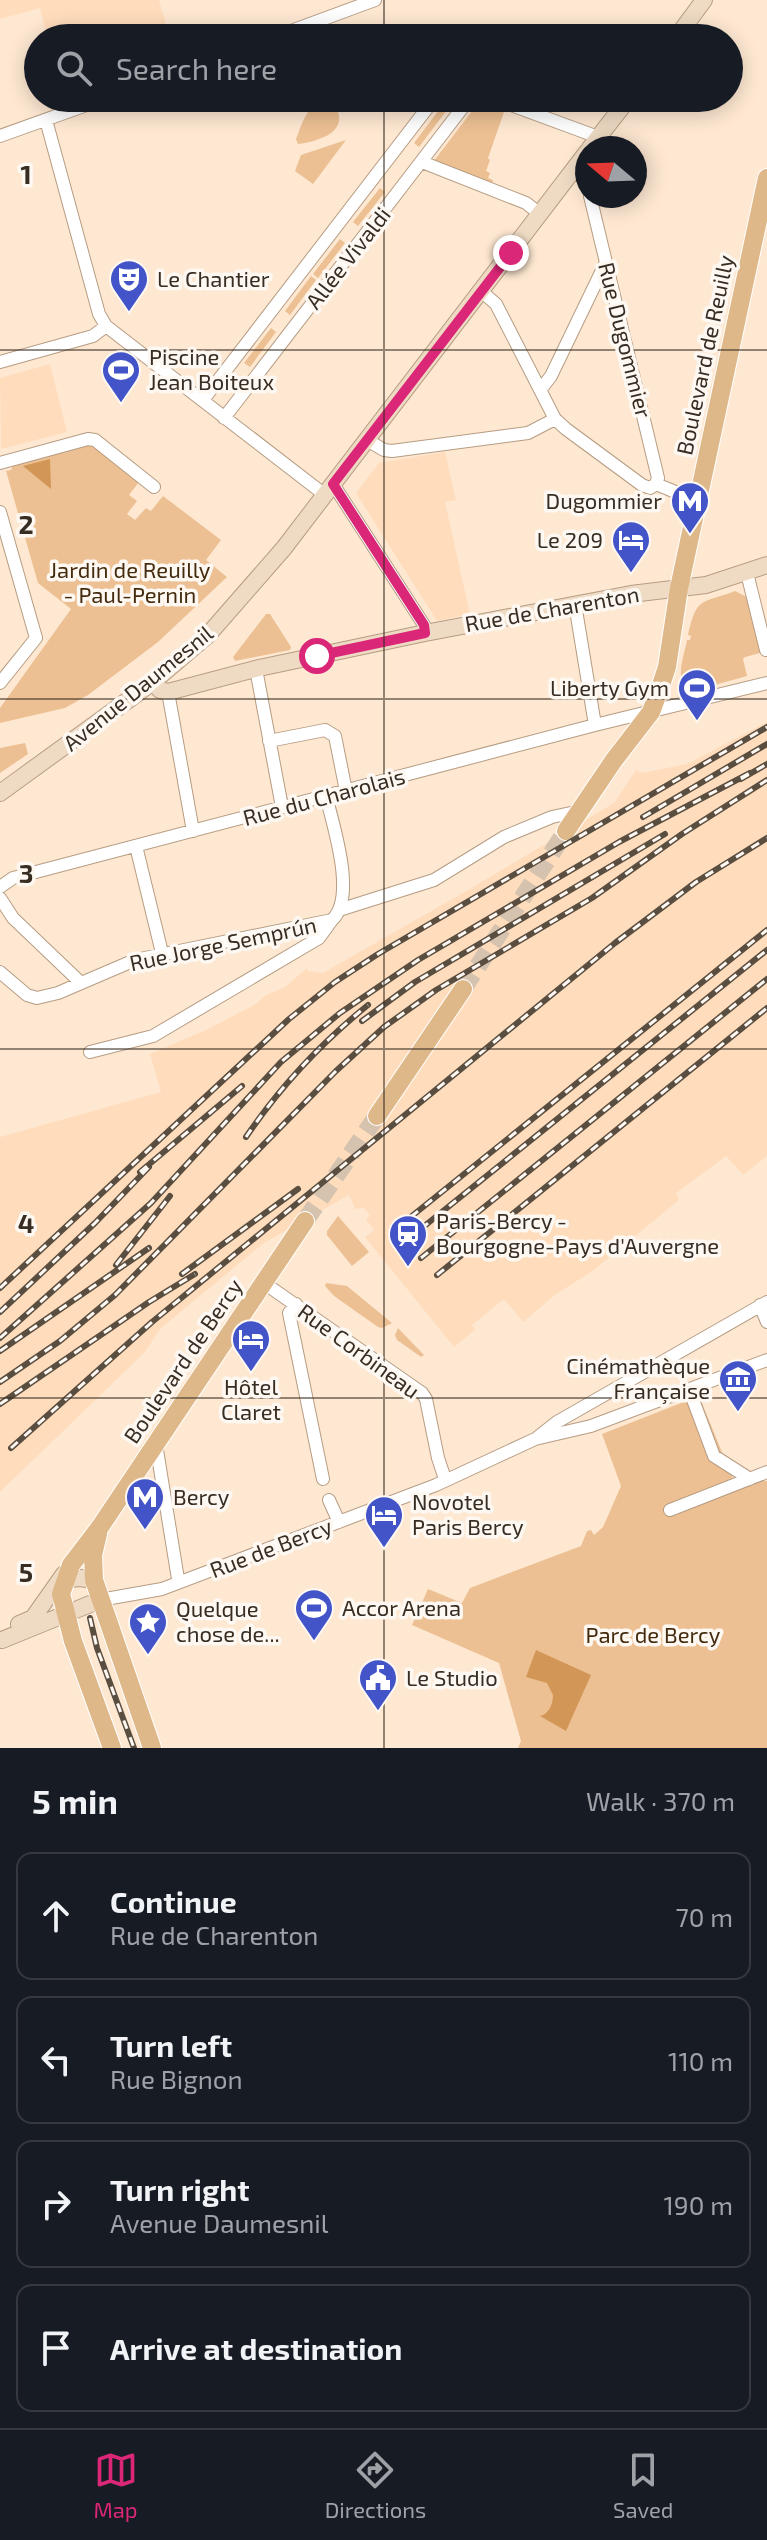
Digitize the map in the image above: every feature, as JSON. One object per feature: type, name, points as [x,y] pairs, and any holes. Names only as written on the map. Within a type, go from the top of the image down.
[{"type":"main road","points":[[686,24],[704,0]]},
{"type":"main road","name":"Avenue Daumesnil","points":[[600,136],[618,112]]},
{"type":"main road","name":"Avenue Daumesnil","points":[[0,793],[153,682],[208,635],[262,575],[574,171]]},
{"type":"main road","name":"Boulevard de Reuilly","points":[[679,588],[767,178]]},
{"type":"main road","name":"Rue de Charenton","points":[[168,692],[256,669],[425,633],[575,604],[706,585],[767,565]]},
{"type":"main road","points":[[566,831],[651,712],[667,667],[679,588]]},
{"type":"main road","points":[[153,682],[160,690],[168,692]]},
{"type":"main road","points":[[377,1116],[463,989]]},
{"type":"main road","name":"Boulevard de Bercy","points":[[66,1574],[305,1221]]},
{"type":"main road","name":"Boulevard de Bercy","points":[[100,1527],[93,1555],[94,1580],[152,1748]]},
{"type":"main road","points":[[94,1580],[66,1574],[61,1594],[73,1641],[112,1748]]},
{"type":"main road","name":"Rue de Bercy","points":[[1,1637],[33,1618],[66,1574]]},
{"type":"main road","name":"Rue de Bercy","points":[[1,1637],[39,1626],[100,1600]]},
{"type":"main road","points":[[39,1626],[58,1629],[73,1641]]},
{"type":"street","points":[[310,24],[375,0]]},
{"type":"street","points":[[0,136],[68,112]]},
{"type":"street","name":"Allée Vivaldi","points":[[203,400],[424,112]]},
{"type":"street","name":"Allée Vivaldi","points":[[224,418],[460,112]]},
{"type":"street","points":[[521,112],[575,138]]},
{"type":"street","points":[[46,120],[99,314],[106,326],[224,418],[329,489],[424,625],[425,633]]},
{"type":"street","points":[[422,162],[526,203],[540,214]]},
{"type":"street","name":"Rue Dugommier","points":[[593,208],[658,478],[654,485]]},
{"type":"street","points":[[541,389],[551,376],[606,262]]},
{"type":"street","points":[[481,291],[496,304],[555,419],[642,485],[650,488],[654,485],[690,498]]},
{"type":"street","points":[[0,362],[93,336],[106,326]]},
{"type":"street","points":[[367,440],[392,451],[528,433],[555,419]]},
{"type":"street","points":[[0,463],[88,439],[95,440],[154,487]]},
{"type":"street","points":[[0,512],[36,638],[0,683]]},
{"type":"street","points":[[747,573],[766,650]]},
{"type":"street","points":[[575,604],[595,725]]},
{"type":"street","points":[[256,669],[282,807]]},
{"type":"street","points":[[651,712],[767,683]]},
{"type":"street","points":[[168,692],[193,831]]},
{"type":"street","name":"Rue du Charolais","points":[[0,887],[13,878],[651,712]]},
{"type":"street","points":[[269,741],[325,730],[332,732],[346,791]]},
{"type":"street","name":"Rue Jorge Semprún","points":[[0,972],[27,995],[37,998],[135,960],[336,915],[343,863],[326,796]]},
{"type":"street","points":[[90,1052],[153,1036],[319,938],[336,915],[434,880],[504,837],[552,817],[580,811]]},
{"type":"street","points":[[136,846],[162,953]]},
{"type":"street","points":[[0,898],[13,918],[81,983]]},
{"type":"street","name":"Rue Corbineau","points":[[264,1283],[422,1393],[445,1479]]},
{"type":"street","points":[[296,1304],[289,1313],[323,1479]]},
{"type":"street","name":"Rue de Bercy","points":[[535,1439],[557,1422],[764,1304],[767,1322]]},
{"type":"street","name":"Rue de Bercy","points":[[100,1600],[162,1589],[339,1522],[535,1439],[591,1426],[767,1360]]},
{"type":"street","points":[[689,1389],[714,1456],[750,1479]]},
{"type":"street","points":[[156,1444],[178,1579]]},
{"type":"street","points":[[670,1510],[767,1472]]},
{"type":"street","points":[[329,1500],[339,1522]]},
{"type":"shaded area","points":[[0,0],[159,0],[166,24],[44,24],[40,8],[0,19]]},
{"type":"shaded area","points":[[50,364],[67,432],[1,449],[0,378]]},
{"type":"shaded area","points":[[445,452],[456,500],[445,502],[470,614],[437,621],[356,493],[379,463]]},
{"type":"shaded area","points":[[50,459],[51,489],[23,466]]},
{"type":"shaded area","points":[[767,722],[767,1156],[743,1175],[726,1156],[676,1193],[679,1200],[594,1270],[555,1295],[523,1322],[504,1299],[472,1325],[475,1330],[454,1347],[365,1237],[374,1230],[366,1219],[370,1215],[364,1208],[355,1209],[349,1195],[264,1243],[161,1328],[144,1353],[0,1492],[0,1137],[161,1092],[150,1054],[256,1004],[266,995],[285,987],[307,968],[308,971],[323,973],[468,890],[614,803],[636,770],[642,773],[687,764]]},
{"type":"shaded area","points":[[536,1650],[591,1675],[566,1731],[540,1716],[550,1708],[553,1695],[547,1683],[526,1677]]},
{"type":"green space","points":[[309,112],[338,112],[339,119],[328,135],[298,144],[296,139]]},
{"type":"green space","points":[[437,112],[445,112],[419,147],[414,143]]},
{"type":"green space","points":[[471,112],[504,112],[488,158],[486,171],[490,173],[488,178],[493,180],[492,184],[433,162]]},
{"type":"green space","points":[[346,140],[313,184],[295,171],[301,155]]},
{"type":"green space","points":[[380,188],[385,192],[358,226],[353,222]]},
{"type":"green space","points":[[340,239],[345,243],[318,278],[313,274]]},
{"type":"green space","points":[[311,276],[316,280],[290,315],[285,311]]},
{"type":"green space","points":[[271,328],[276,332],[250,367],[244,363]]},
{"type":"green space","name":"Jardin de Reuilly - Paul-Pernin","points":[[90,442],[139,482],[129,495],[137,501],[127,514],[135,520],[146,508],[151,511],[163,496],[221,540],[206,560],[227,577],[158,642],[88,695],[65,708],[0,723],[0,708],[71,609],[38,583],[6,471],[11,470],[13,465]]},
{"type":"green space","points":[[735,591],[747,597],[760,653],[743,659],[747,676],[693,691],[683,682],[681,669],[694,614],[702,603]]},
{"type":"green space","points":[[266,614],[270,614],[290,650],[235,661],[233,657]]},
{"type":"green space","points":[[25,743],[28,754],[0,773],[0,748]]},
{"type":"green space","points":[[338,1216],[369,1252],[352,1266],[327,1235]]},
{"type":"green space","points":[[326,1283],[347,1286],[392,1323],[378,1327],[334,1296],[325,1286]]},
{"type":"green space","points":[[398,1328],[424,1355],[421,1357],[397,1340],[395,1335]]},
{"type":"green space","name":"Parc de Bercy","points":[[699,1396],[733,1479],[767,1481],[767,1748],[518,1748],[521,1741],[499,1663],[412,1625],[428,1589],[462,1603],[470,1588],[581,1546],[587,1531],[591,1530],[594,1535],[603,1527],[621,1486],[602,1434]]},
{"type":"tunnel","points":[[463,989],[566,831]]},
{"type":"tunnel","points":[[305,1221],[377,1116]]},
{"type":"railway","points":[[0,1288],[289,1019],[335,982],[767,727]]},
{"type":"railway","points":[[643,817],[767,744]]},
{"type":"railway","points":[[741,779],[767,764]]},
{"type":"railway","points":[[0,1338],[151,1203],[281,1062],[340,1013],[418,960],[619,842],[750,773]]},
{"type":"railway","points":[[0,1382],[60,1341],[115,1295],[336,1071],[384,1027],[436,990],[592,898],[682,834],[767,780]]},
{"type":"railway","points":[[362,1021],[415,982],[665,834]]},
{"type":"railway","points":[[11,1448],[152,1322],[615,943],[696,882],[767,838]]},
{"type":"railway","points":[[397,1228],[767,930]]},
{"type":"railway","points":[[407,1240],[767,950]]},
{"type":"railway","points":[[421,1258],[767,979]]},
{"type":"railway","points":[[246,1137],[302,1066],[368,1005]]},
{"type":"railway","points":[[437,1275],[767,1008]]},
{"type":"railway","points":[[140,1172],[242,1086]]},
{"type":"railway","points":[[0,1312],[95,1223],[149,1167]]},
{"type":"railway","points":[[182,1274],[298,1189]]},
{"type":"railway","points":[[116,1265],[170,1196]]},
{"type":"railway","points":[[0,1351],[149,1248]]},
{"type":"railway","points":[[0,1404],[195,1274]]},
{"type":"railway","points":[[90,1618],[97,1648],[134,1748]]},
{"type":"place","name":"Le Chantier","points":[[129,313]]},
{"type":"place","name":"Piscine Jean Boiteux","points":[[121,404]]},
{"type":"place","name":"Dugommier","points":[[690,535]]},
{"type":"place","name":"Le 209","points":[[631,574]]},
{"type":"place","name":"Liberty Gym","points":[[697,722]]},
{"type":"place","name":"Paris-Bercy - Bourgogne-Pays d'Auvergne","points":[[408,1268]]},
{"type":"place","name":"Hôtel Claret","points":[[251,1373]]},
{"type":"place","name":"Cinémathèque Française","points":[[738,1413]]},
{"type":"place","name":"Bercy","points":[[145,1531]]},
{"type":"place","name":"Novotel Paris Bercy","points":[[384,1549]]},
{"type":"place","name":"Accor Arena","points":[[314,1642]]},
{"type":"place","name":"Quelque chose de...","points":[[148,1656]]},
{"type":"place","name":"Le Studio","points":[[378,1712]]},
{"type":"route","points":[[317,656],[425,633],[424,625],[333,484],[511,253]]}]
